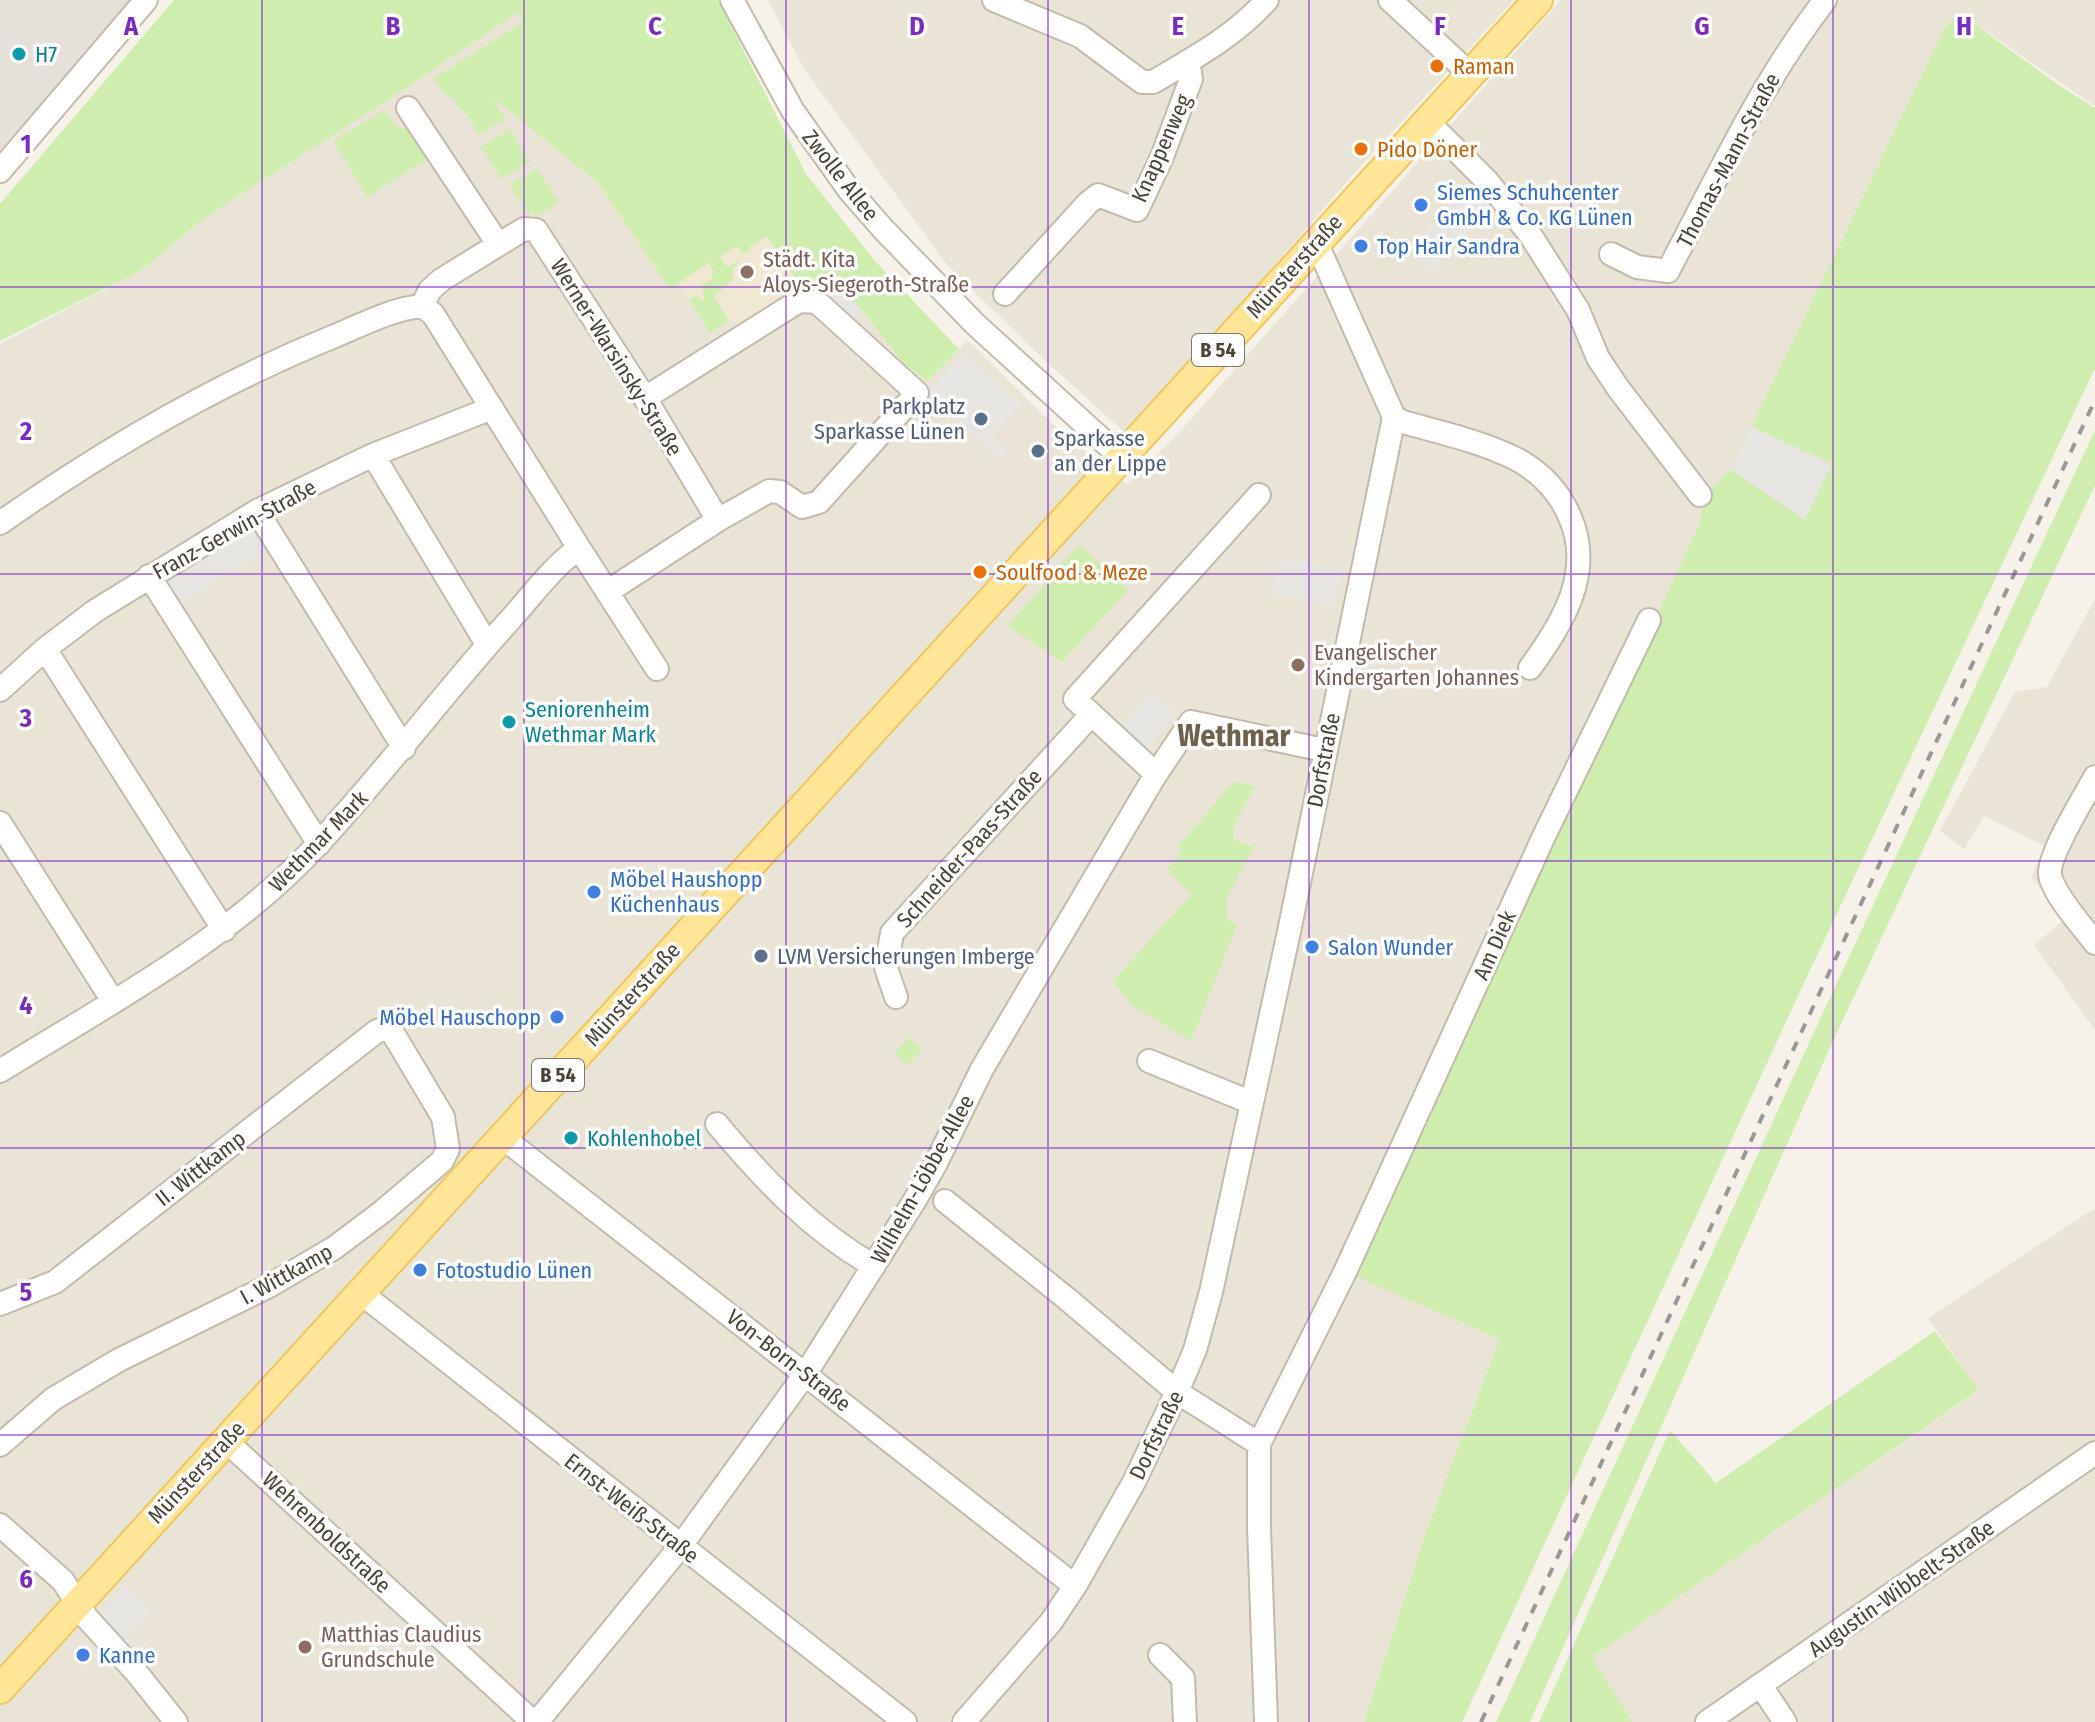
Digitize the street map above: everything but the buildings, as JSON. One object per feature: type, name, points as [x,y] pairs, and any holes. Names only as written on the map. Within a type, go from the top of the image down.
[{"type":"main road","name":"Münsterstraße","points":[[0,1689],[1122,458],[1534,1]]},
{"type":"street","points":[[0,171],[146,0]]},
{"type":"street","name":"Zwolle Allee","points":[[732,0],[793,111],[849,190],[975,324],[1122,458]]},
{"type":"street","points":[[994,0],[1034,8],[1080,36],[1142,82],[1153,82],[1188,61]]},
{"type":"street","name":"Knappenweg","points":[[1005,294],[1098,195],[1137,210],[1162,157],[1191,79],[1188,61],[1218,44],[1248,21],[1267,0]]},
{"type":"street","points":[[1390,0],[1469,73]]},
{"type":"street","name":"Thomas-Mann-Straße","points":[[1611,254],[1637,267],[1668,271],[1754,105],[1793,41],[1825,0]]},
{"type":"street","points":[[408,108],[498,244]]},
{"type":"street","points":[[1426,120],[1488,182],[1531,236],[1578,310],[1598,358],[1700,495]]},
{"type":"street","name":"Werner-Warsinsky-Straße","points":[[422,306],[426,295],[441,280],[524,229],[536,230],[645,398],[718,520]]},
{"type":"street","points":[[1316,242],[1394,417],[1521,462],[1544,479],[1565,506],[1578,541],[1578,579],[1554,635],[1530,668]]},
{"type":"street","points":[[607,592],[769,491],[780,492],[802,507],[819,502],[917,393],[817,302],[799,301],[645,398]]},
{"type":"street","points":[[0,523],[72,472],[222,386],[278,359],[389,314],[422,306],[433,314],[657,669]]},
{"type":"street","name":"Franz-Gerwin-Straße","points":[[0,690],[45,649],[149,576],[257,511],[373,455],[492,408]]},
{"type":"street","name":"Dorfstraße","points":[[964,1722],[1051,1622],[1075,1586],[1134,1482],[1195,1350],[1211,1292],[1290,927],[1394,417]]},
{"type":"street","points":[[373,455],[487,644]]},
{"type":"street","points":[[1156,774],[1075,699],[1259,495]]},
{"type":"street","points":[[257,511],[404,748]]},
{"type":"street","name":"Wethmar Mark","points":[[0,1070],[224,930],[275,888],[319,844],[404,748],[487,644],[558,563],[579,548]]},
{"type":"street","points":[[149,576],[319,844]]},
{"type":"street","name":"Am Diek","points":[[1259,1444],[1345,1272],[1544,836],[1649,620]]},
{"type":"street","points":[[45,649],[224,930]]},
{"type":"street","name":"Schneider-Paas-Straße","points":[[896,997],[886,968],[892,933],[1091,715]]},
{"type":"street","name":"Wilhelm-Löbbe-Allee","points":[[535,1722],[680,1547],[806,1373],[936,1163],[982,1069],[1156,774],[1191,722],[1324,750]]},
{"type":"street","points":[[2095,777],[2054,855],[2050,875],[2061,897],[2095,943]]},
{"type":"street","points":[[0,823],[113,1001]]},
{"type":"street","name":"II. Wittkamp","points":[[0,1304],[55,1282],[377,1031],[387,1028],[394,1034]]},
{"type":"street","name":"I. Wittkamp","points":[[0,1445],[53,1399],[119,1360],[269,1286],[334,1248],[442,1161],[448,1149],[443,1117],[394,1034]]},
{"type":"street","points":[[1149,1061],[1250,1102]]},
{"type":"street","points":[[717,1124],[806,1218],[840,1247],[874,1266]]},
{"type":"street","name":"Von-Born-Straße","points":[[502,1137],[1075,1586]]},
{"type":"street","points":[[945,1201],[1177,1392],[1259,1444],[1266,1722]]},
{"type":"street","name":"Ernst-Weiß-Straße","points":[[361,1293],[905,1722]]},
{"type":"street","name":"Wehrenboldstraße","points":[[226,1441],[535,1722]]},
{"type":"street","name":"Augustin-Wibbelt-Straße","points":[[1707,1722],[2095,1453]]},
{"type":"street","points":[[0,1525],[63,1581],[77,1603],[176,1722]]},
{"type":"street","points":[[1160,1655],[1183,1678],[1185,1722]]},
{"type":"street","points":[[1761,1686],[1785,1722]]},
{"type":"shaded area","points":[[0,0],[135,0],[0,155]]},
{"type":"shaded area","points":[[768,0],[1514,0],[1350,178],[1226,321],[1124,432],[948,266],[804,69]]},
{"type":"shaded area","points":[[1561,0],[2095,0],[2095,106],[1958,12],[1944,29],[1731,469],[1704,498],[1699,525],[1350,1273],[1500,1339],[1428,1526],[1364,1722],[0,1722],[0,344],[142,270],[204,218],[517,13],[552,56],[490,95],[598,183],[669,288],[770,224],[857,304],[904,364],[928,381],[967,340],[1055,426],[1128,485],[1184,427]]},
{"type":"shaded area","points":[[1471,182],[1494,203],[1432,271],[1410,249]]},
{"type":"shaded area","name":"Städt. Kita Aloys-Siegeroth-Straße","points":[[770,224],[808,286],[739,329],[732,319],[710,333],[678,282]]},
{"type":"shaded area","points":[[840,290],[862,311],[849,323],[820,294]]},
{"type":"shaded area","name":"Parkplatz Sparkasse Lünen","points":[[964,352],[1021,404],[992,435],[1008,450],[1000,459],[927,393]]},
{"type":"shaded area","points":[[1751,426],[1832,464],[1805,520],[1731,470]]},
{"type":"shaded area","points":[[250,526],[257,528],[269,547],[173,607],[160,577]]},
{"type":"shaded area","points":[[1279,558],[1341,569],[1335,605],[1272,594]]},
{"type":"shaded area","points":[[2095,599],[2095,1030],[2034,945],[2065,919],[2031,877],[2046,847],[1984,816],[1964,849],[1940,831],[2015,692],[2047,687]]},
{"type":"shaded area","points":[[1152,695],[1177,713],[1148,747],[1123,727]]},
{"type":"shaded area","points":[[2095,1208],[2095,1722],[1632,1722],[1591,1657],[1979,1391],[1928,1318]]},
{"type":"shaded area","points":[[127,1586],[152,1610],[127,1635],[150,1661],[144,1668],[99,1615]]},
{"type":"green space","points":[[174,0],[718,0],[806,174],[875,261],[959,349],[928,381],[904,364],[857,304],[820,294],[808,286],[785,300],[782,296],[799,285],[767,236],[743,254],[737,246],[720,256],[727,267],[741,260],[734,267],[732,276],[735,278],[714,296],[729,321],[710,333],[689,299],[697,296],[701,301],[705,299],[701,285],[712,279],[710,262],[670,289],[598,183],[492,97],[505,119],[479,135],[465,111],[462,112],[454,99],[445,95],[434,78],[523,22],[517,13],[204,218],[142,270],[0,341],[0,204]]},
{"type":"green space","points":[[1958,12],[2095,108],[2095,368],[1805,981],[1462,1722],[1364,1722],[1428,1526],[1500,1339],[1350,1274],[1699,525],[1704,498],[1731,469],[1944,29]]},
{"type":"green space","points":[[385,110],[398,128],[416,129],[433,155],[367,197],[333,141]]},
{"type":"green space","points":[[510,129],[530,162],[501,179],[481,147]]},
{"type":"green space","points":[[537,168],[559,203],[536,216],[532,211],[528,214],[510,185]]},
{"type":"green space","points":[[2095,430],[2095,485],[1832,1043],[1530,1722],[1496,1722],[1821,1017]]},
{"type":"green space","points":[[1079,545],[1128,590],[1062,662],[1008,626]]},
{"type":"green space","points":[[1234,782],[1255,786],[1233,827],[1234,840],[1254,847],[1227,897],[1227,920],[1237,925],[1191,1041],[1133,1006],[1113,981],[1192,894],[1167,870],[1183,851],[1178,846]]},
{"type":"green space","points":[[909,1037],[922,1049],[908,1065],[894,1054]]},
{"type":"green space","points":[[1935,1331],[1979,1390],[1592,1657],[1632,1722],[1539,1722],[1670,1430],[1716,1483]]},
{"type":"railway","points":[[1481,1722],[2095,400]]},
{"type":"place","name":"H7","points":[[19,54]]},
{"type":"place","name":"Raman","points":[[1437,66]]},
{"type":"place","name":"Pido Döner","points":[[1361,149]]},
{"type":"place","name":"Siemes Schuhcenter GmbH & Co. KG Lünen","points":[[1421,205]]},
{"type":"place","name":"Top Hair Sandra","points":[[1361,246]]},
{"type":"place","name":"Städt. Kita Aloys-Siegeroth-Straße","points":[[747,272]]},
{"type":"place","name":"Parkplatz Sparkasse Lünen","points":[[981,419]]},
{"type":"place","name":"Sparkasse an der Lippe","points":[[1038,451]]},
{"type":"place","name":"Soulfood & Meze","points":[[980,572]]},
{"type":"place","name":"Evangelischer Kindergarten Johannes","points":[[1298,665]]},
{"type":"place","name":"Seniorenheim Wethmar Mark","points":[[509,722]]},
{"type":"place","name":"Möbel Haushopp Küchenhaus","points":[[594,892]]},
{"type":"place","name":"Salon Wunder","points":[[1312,947]]},
{"type":"place","name":"LVM Versicherungen Imberge","points":[[761,956]]},
{"type":"place","name":"Möbel Hauschopp","points":[[557,1017]]},
{"type":"place","name":"Kohlenhobel","points":[[571,1138]]},
{"type":"place","name":"Fotostudio Lünen","points":[[420,1270]]},
{"type":"place","name":"Matthias Claudius Grundschule","points":[[305,1647]]},
{"type":"place","name":"Kanne","points":[[83,1655]]},
{"type":"district","name":"Wethmar","points":[[1234,736]]}]
